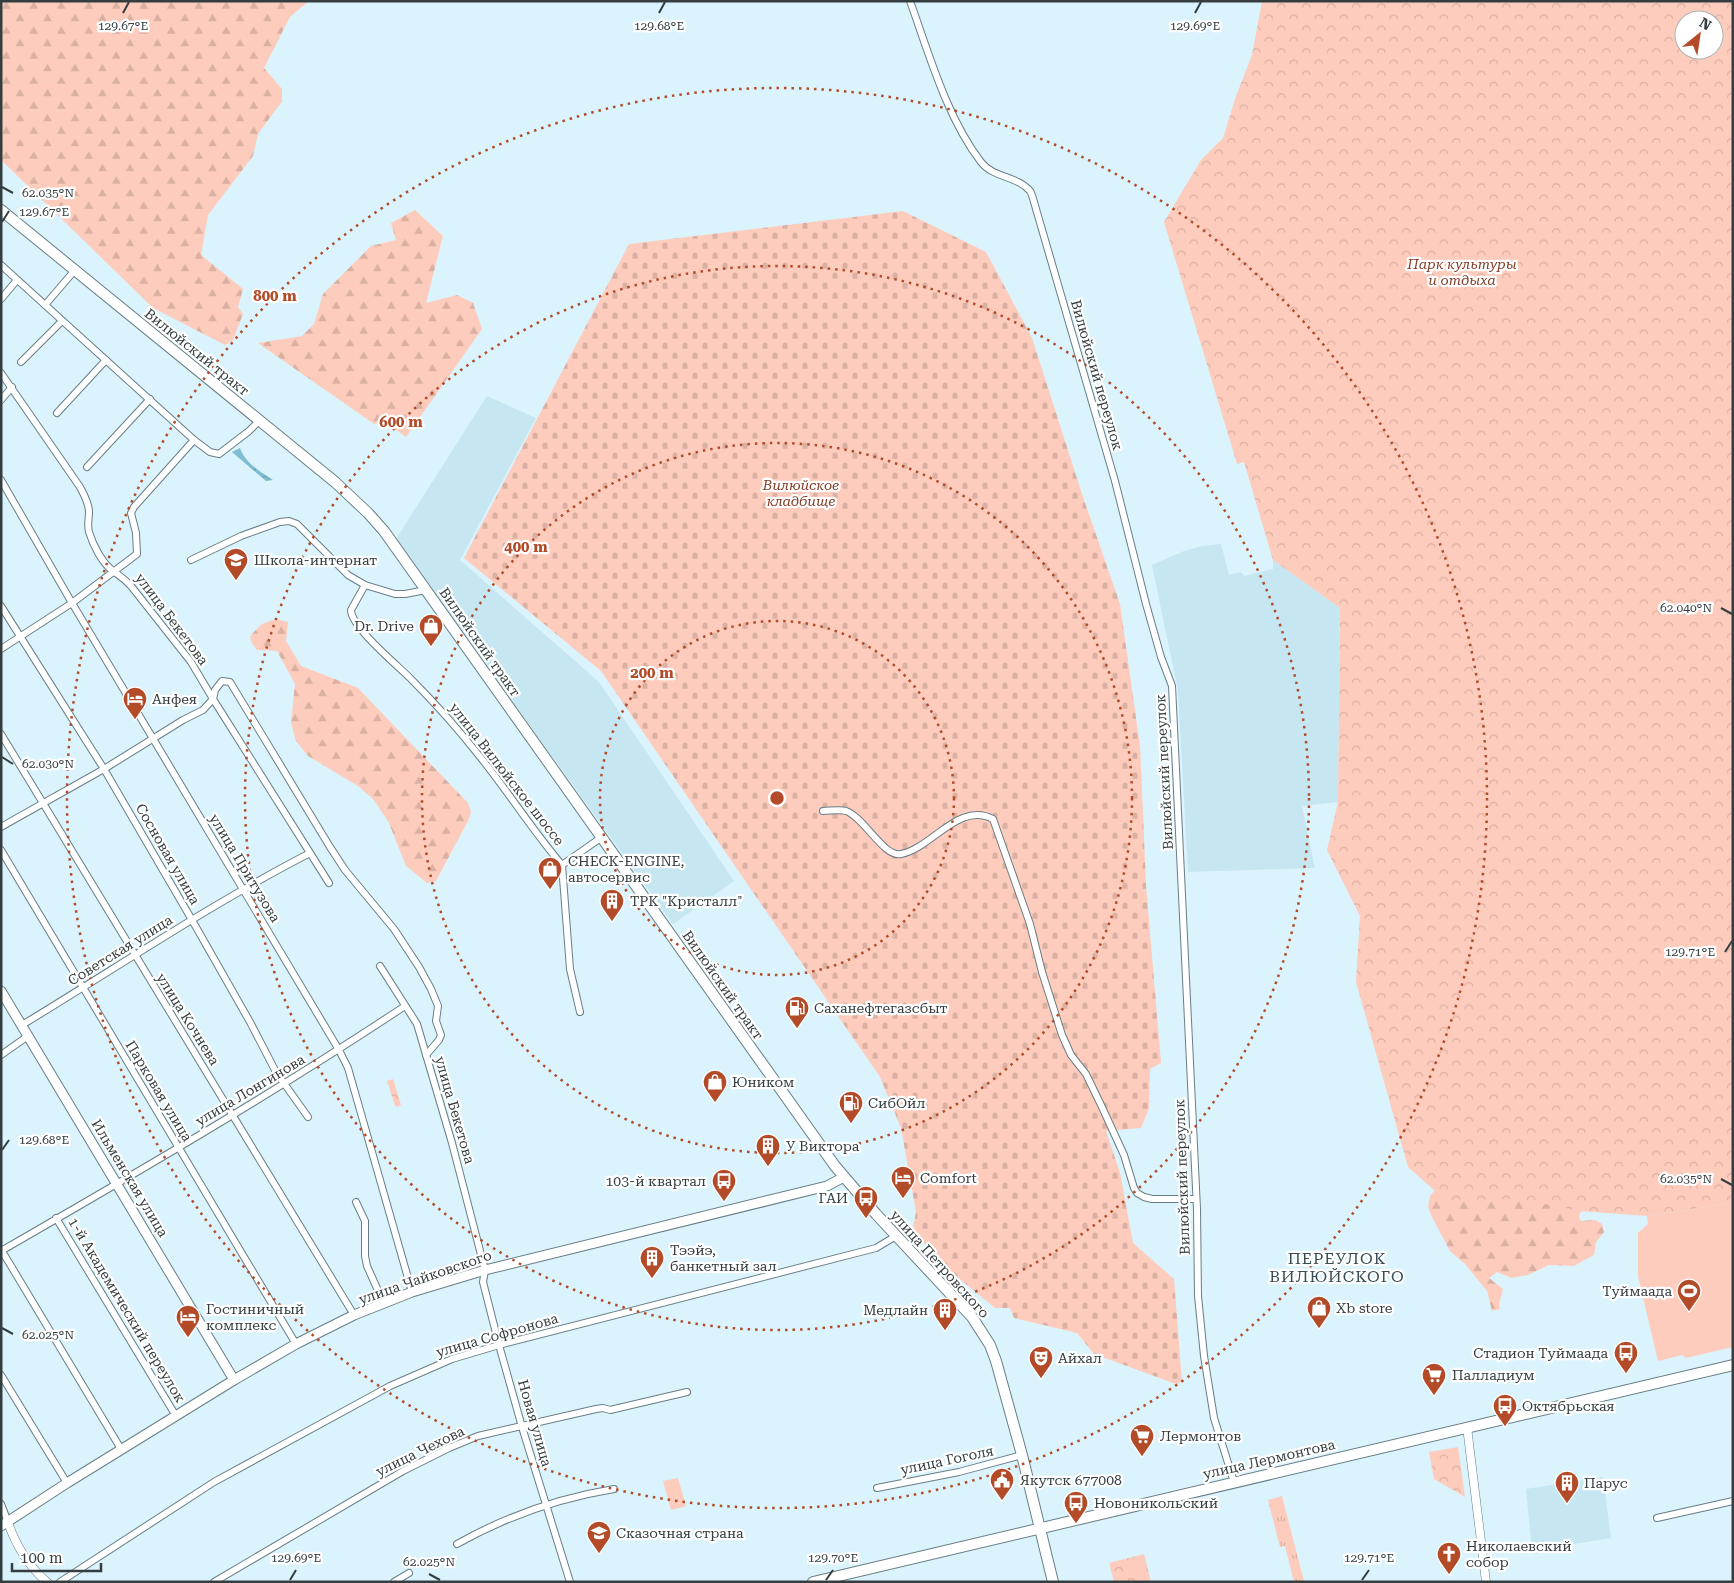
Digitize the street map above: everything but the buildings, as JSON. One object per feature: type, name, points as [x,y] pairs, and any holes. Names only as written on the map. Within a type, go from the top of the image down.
[{"type":"main road","name":"Вилюйский тракт","points":[[1,210],[335,482],[384,531],[844,1177]]},
{"type":"main road","name":"Ильменская улица","points":[[1,991],[234,1380]]},
{"type":"main road","name":"улица Петровского","points":[[844,1177],[961,1305],[981,1330],[996,1361],[1041,1528],[1053,1582]]},
{"type":"main road","name":"улица Чайковского","points":[[5,1524],[121,1449],[234,1380],[296,1344],[354,1315],[412,1292],[485,1270],[827,1186],[844,1177]]},
{"type":"main road","name":"улица Лермонтова","points":[[813,1582],[1733,1364]]},
{"type":"street","name":"Вилюйский переулок","points":[[910,1],[940,82],[965,140],[983,165],[1001,176],[1018,182],[1030,191],[1114,481],[1148,613],[1172,686],[1196,1199],[1198,1296],[1204,1356],[1214,1418],[1234,1482]]},
{"type":"street","points":[[1,265],[194,440],[210,452],[219,454],[260,420]]},
{"type":"street","points":[[45,305],[74,270]]},
{"type":"street","points":[[1,299],[17,280]]},
{"type":"street","points":[[21,362],[62,321]]},
{"type":"street","points":[[57,413],[106,360]]},
{"type":"street","name":"улица Бекетова","points":[[1,373],[80,487],[89,506],[89,533],[101,556],[114,572],[124,577],[191,662],[329,883]]},
{"type":"street","points":[[1,400],[12,387]]},
{"type":"street","points":[[86,467],[150,399]]},
{"type":"street","points":[[1,649],[72,603],[137,554],[136,533],[132,513],[134,508],[194,440]]},
{"type":"street","name":"улица Притузова","points":[[1,480],[72,603],[339,1050],[349,1070],[412,1292]]},
{"type":"street","points":[[191,560],[241,536],[280,522],[289,521],[298,524],[348,575],[365,585],[395,594],[426,590]]},
{"type":"street","name":"улица Вилюйское шоссе","points":[[365,585],[351,610],[353,620],[440,708],[482,759],[544,844],[562,865]]},
{"type":"street","name":"Сосновая улица","points":[[1,606],[22,636],[104,769],[250,1022],[276,1072],[308,1118]]},
{"type":"street","points":[[1,827],[44,804],[203,710],[213,699],[218,684],[222,681],[230,682],[335,854],[394,929],[419,967],[436,1000],[438,1006],[436,1021],[441,1031],[439,1040],[426,1055]]},
{"type":"street","name":"улица Кочнева","points":[[1,734],[354,1315]]},
{"type":"street","points":[[823,811],[845,811],[856,817],[891,852],[900,855],[965,816],[983,814],[993,819],[1030,924],[1042,972],[1062,1035],[1071,1055],[1086,1074],[1120,1147],[1134,1188],[1137,1193],[1152,1199],[1196,1199]]},
{"type":"street","points":[[580,1012],[570,970],[562,865],[602,837]]},
{"type":"street","name":"Парковая улица","points":[[1,850],[296,1344]]},
{"type":"street","name":"Советская улица","points":[[22,1025],[192,920],[310,853]]},
{"type":"street","name":"улица Бекетова","points":[[380,966],[417,1024],[452,1143],[485,1270]]},
{"type":"street","name":"улица Лонгинова","points":[[1,1251],[178,1148],[339,1050],[405,1006]]},
{"type":"street","points":[[1,1055],[28,1036]]},
{"type":"street","points":[[356,1202],[365,1221],[365,1256],[367,1266],[384,1304]]},
{"type":"street","name":"1-й Академический переулок","points":[[56,1218],[176,1416]]},
{"type":"street","name":"улица Софронова","points":[[60,1582],[214,1482],[381,1390],[452,1359],[499,1345],[876,1248],[896,1236]]},
{"type":"street","points":[[1,1251],[121,1449]]},
{"type":"street","name":"Новая улица","points":[[485,1270],[483,1282],[499,1345],[570,1582]]},
{"type":"street","points":[[1,1375],[67,1483]]},
{"type":"street","name":"улица Чехова","points":[[214,1582],[403,1471],[478,1436],[596,1409],[610,1410],[687,1392]]},
{"type":"street","points":[[1467,1427],[1486,1582]]},
{"type":"street","name":"улица Гоголя","points":[[877,1488],[960,1472],[1022,1455]]},
{"type":"street","points":[[458,1544],[525,1511],[546,1504],[614,1489]]},
{"type":"street","points":[[1657,1518],[1733,1501]]},
{"type":"street","points":[[1,1504],[5,1524],[36,1572],[47,1582]]},
{"type":"street","points":[[394,1582],[409,1573]]},
{"type":"shaded area","points":[[487,396],[536,418],[460,560],[599,682],[734,881],[673,924],[396,539]]},
{"type":"shaded area","points":[[1221,544],[1229,575],[1241,572],[1244,576],[1273,569],[1273,560],[1340,608],[1338,802],[1302,806],[1315,868],[1188,872],[1178,691],[1152,565],[1184,551],[1202,546]]},
{"type":"shaded area","points":[[1603,1477],[1611,1538],[1532,1551],[1526,1489]]},
{"type":"green space","points":[[1,1],[309,1],[290,17],[264,68],[282,89],[282,101],[258,134],[253,156],[208,215],[201,255],[243,289],[238,307],[243,314],[233,340],[225,345],[153,308],[1,160]]},
{"type":"green space","name":"Парк культуры и отдыха","points":[[1262,1],[1733,1],[1733,1203],[1647,1216],[1581,1211],[1519,1199],[1445,1200],[1408,1167],[1356,982],[1360,916],[1327,850],[1338,802],[1340,608],[1273,560],[1244,462],[1237,464],[1164,222],[1201,160],[1223,138],[1235,99],[1252,55]]},
{"type":"green space","points":[[415,210],[443,236],[426,303],[457,295],[473,303],[482,329],[406,437],[384,421],[374,424],[258,343],[302,336],[314,324],[323,294],[371,246],[396,240],[391,223]]},
{"type":"green space","name":"Вилюйское кладбище","points":[[903,211],[986,252],[1032,338],[1083,497],[1120,604],[1140,746],[1146,885],[1161,1063],[1150,1069],[1149,1108],[1141,1128],[1106,1131],[1120,1173],[1133,1243],[1174,1279],[1182,1382],[1176,1384],[1094,1354],[1077,1333],[1014,1318],[1010,1308],[995,1308],[939,1262],[913,1228],[916,1212],[901,1128],[880,1077],[601,671],[464,558],[629,244]]},
{"type":"green space","points":[[276,619],[288,622],[286,641],[301,666],[358,688],[468,803],[471,812],[468,821],[436,881],[427,883],[406,866],[389,823],[374,800],[358,786],[308,756],[296,741],[291,723],[295,684],[277,651],[257,650],[251,642],[250,636],[262,624]]},
{"type":"green space","points":[[393,1079],[401,1105],[397,1107],[395,1106],[387,1081]]},
{"type":"green space","points":[[1445,1179],[1600,1195],[1580,1213],[1579,1218],[1581,1221],[1595,1220],[1602,1224],[1604,1232],[1596,1242],[1594,1255],[1574,1266],[1549,1265],[1528,1275],[1511,1278],[1497,1272],[1489,1278],[1503,1289],[1499,1304],[1500,1309],[1492,1311],[1487,1291],[1465,1264],[1450,1251],[1431,1215],[1428,1206],[1430,1196]]},
{"type":"green space","name":"Туймаада","points":[[1733,1203],[1733,1347],[1686,1358],[1682,1355],[1658,1361],[1638,1276],[1638,1233],[1648,1224],[1647,1216]]},
{"type":"green space","points":[[1458,1447],[1465,1497],[1434,1479],[1429,1452]]},
{"type":"green space","points":[[678,1478],[686,1506],[671,1510],[663,1481]]},
{"type":"green space","points":[[1282,1496],[1304,1581],[1294,1582],[1285,1546],[1280,1547],[1268,1500]]},
{"type":"green space","points":[[1144,1554],[1151,1582],[1114,1582],[1109,1563]]},
{"type":"green space","points":[[1143,1556],[1149,1580],[1138,1582],[1132,1559]]},
{"type":"water","points":[[240,448],[249,463],[273,480],[266,481],[232,452]]},
{"type":"place","name":"Школа-интернат","points":[[236,581]]},
{"type":"place","name":"Dr. Drive","points":[[431,647]]},
{"type":"place","name":"Анфея","points":[[135,720]]},
{"type":"place","name":"CHECK-ENGINE, автосервис","points":[[550,890]]},
{"type":"place","name":"ТРК \"Кристалл\"","points":[[612,922]]},
{"type":"place","name":"Саханефтегазсбыт","points":[[797,1029]]},
{"type":"place","name":"Юником","points":[[715,1103]]},
{"type":"place","name":"СибОйл","points":[[851,1124]]},
{"type":"place","name":"У Виктора","points":[[768,1167]]},
{"type":"place","name":"Comfort","points":[[903,1199]]},
{"type":"place","name":"103-й квартал","points":[[724,1202]]},
{"type":"place","name":"ГАИ","points":[[866,1219]]},
{"type":"place","name":"Тээйэ, банкетный зал","points":[[652,1279]]},
{"type":"place","name":"Туймаада","points":[[1689,1312]]},
{"type":"place","name":"Xb store","points":[[1319,1329]]},
{"type":"place","name":"Медлайн","points":[[945,1331]]},
{"type":"place","name":"Гостиничный комплекс","points":[[188,1338]]},
{"type":"place","name":"Стадион Туймаада","points":[[1626,1374]]},
{"type":"place","name":"Айхал","points":[[1041,1379]]},
{"type":"place","name":"Палладиум","points":[[1434,1396]]},
{"type":"place","name":"Октябрьская","points":[[1505,1427]]},
{"type":"place","name":"Лермонтов","points":[[1142,1457]]},
{"type":"place","name":"Якутск 677008","points":[[1002,1501]]},
{"type":"place","name":"Парус","points":[[1567,1504]]},
{"type":"place","name":"Новоникольский","points":[[1076,1524]]},
{"type":"place","name":"Сказочная страна","points":[[599,1554]]},
{"type":"place","name":"Николаевский собор","points":[[1449,1575]]},
{"type":"district","name":"ПЕРЕУЛОК ВИЛЮЙСКОГО","points":[[1337,1267]]}]
